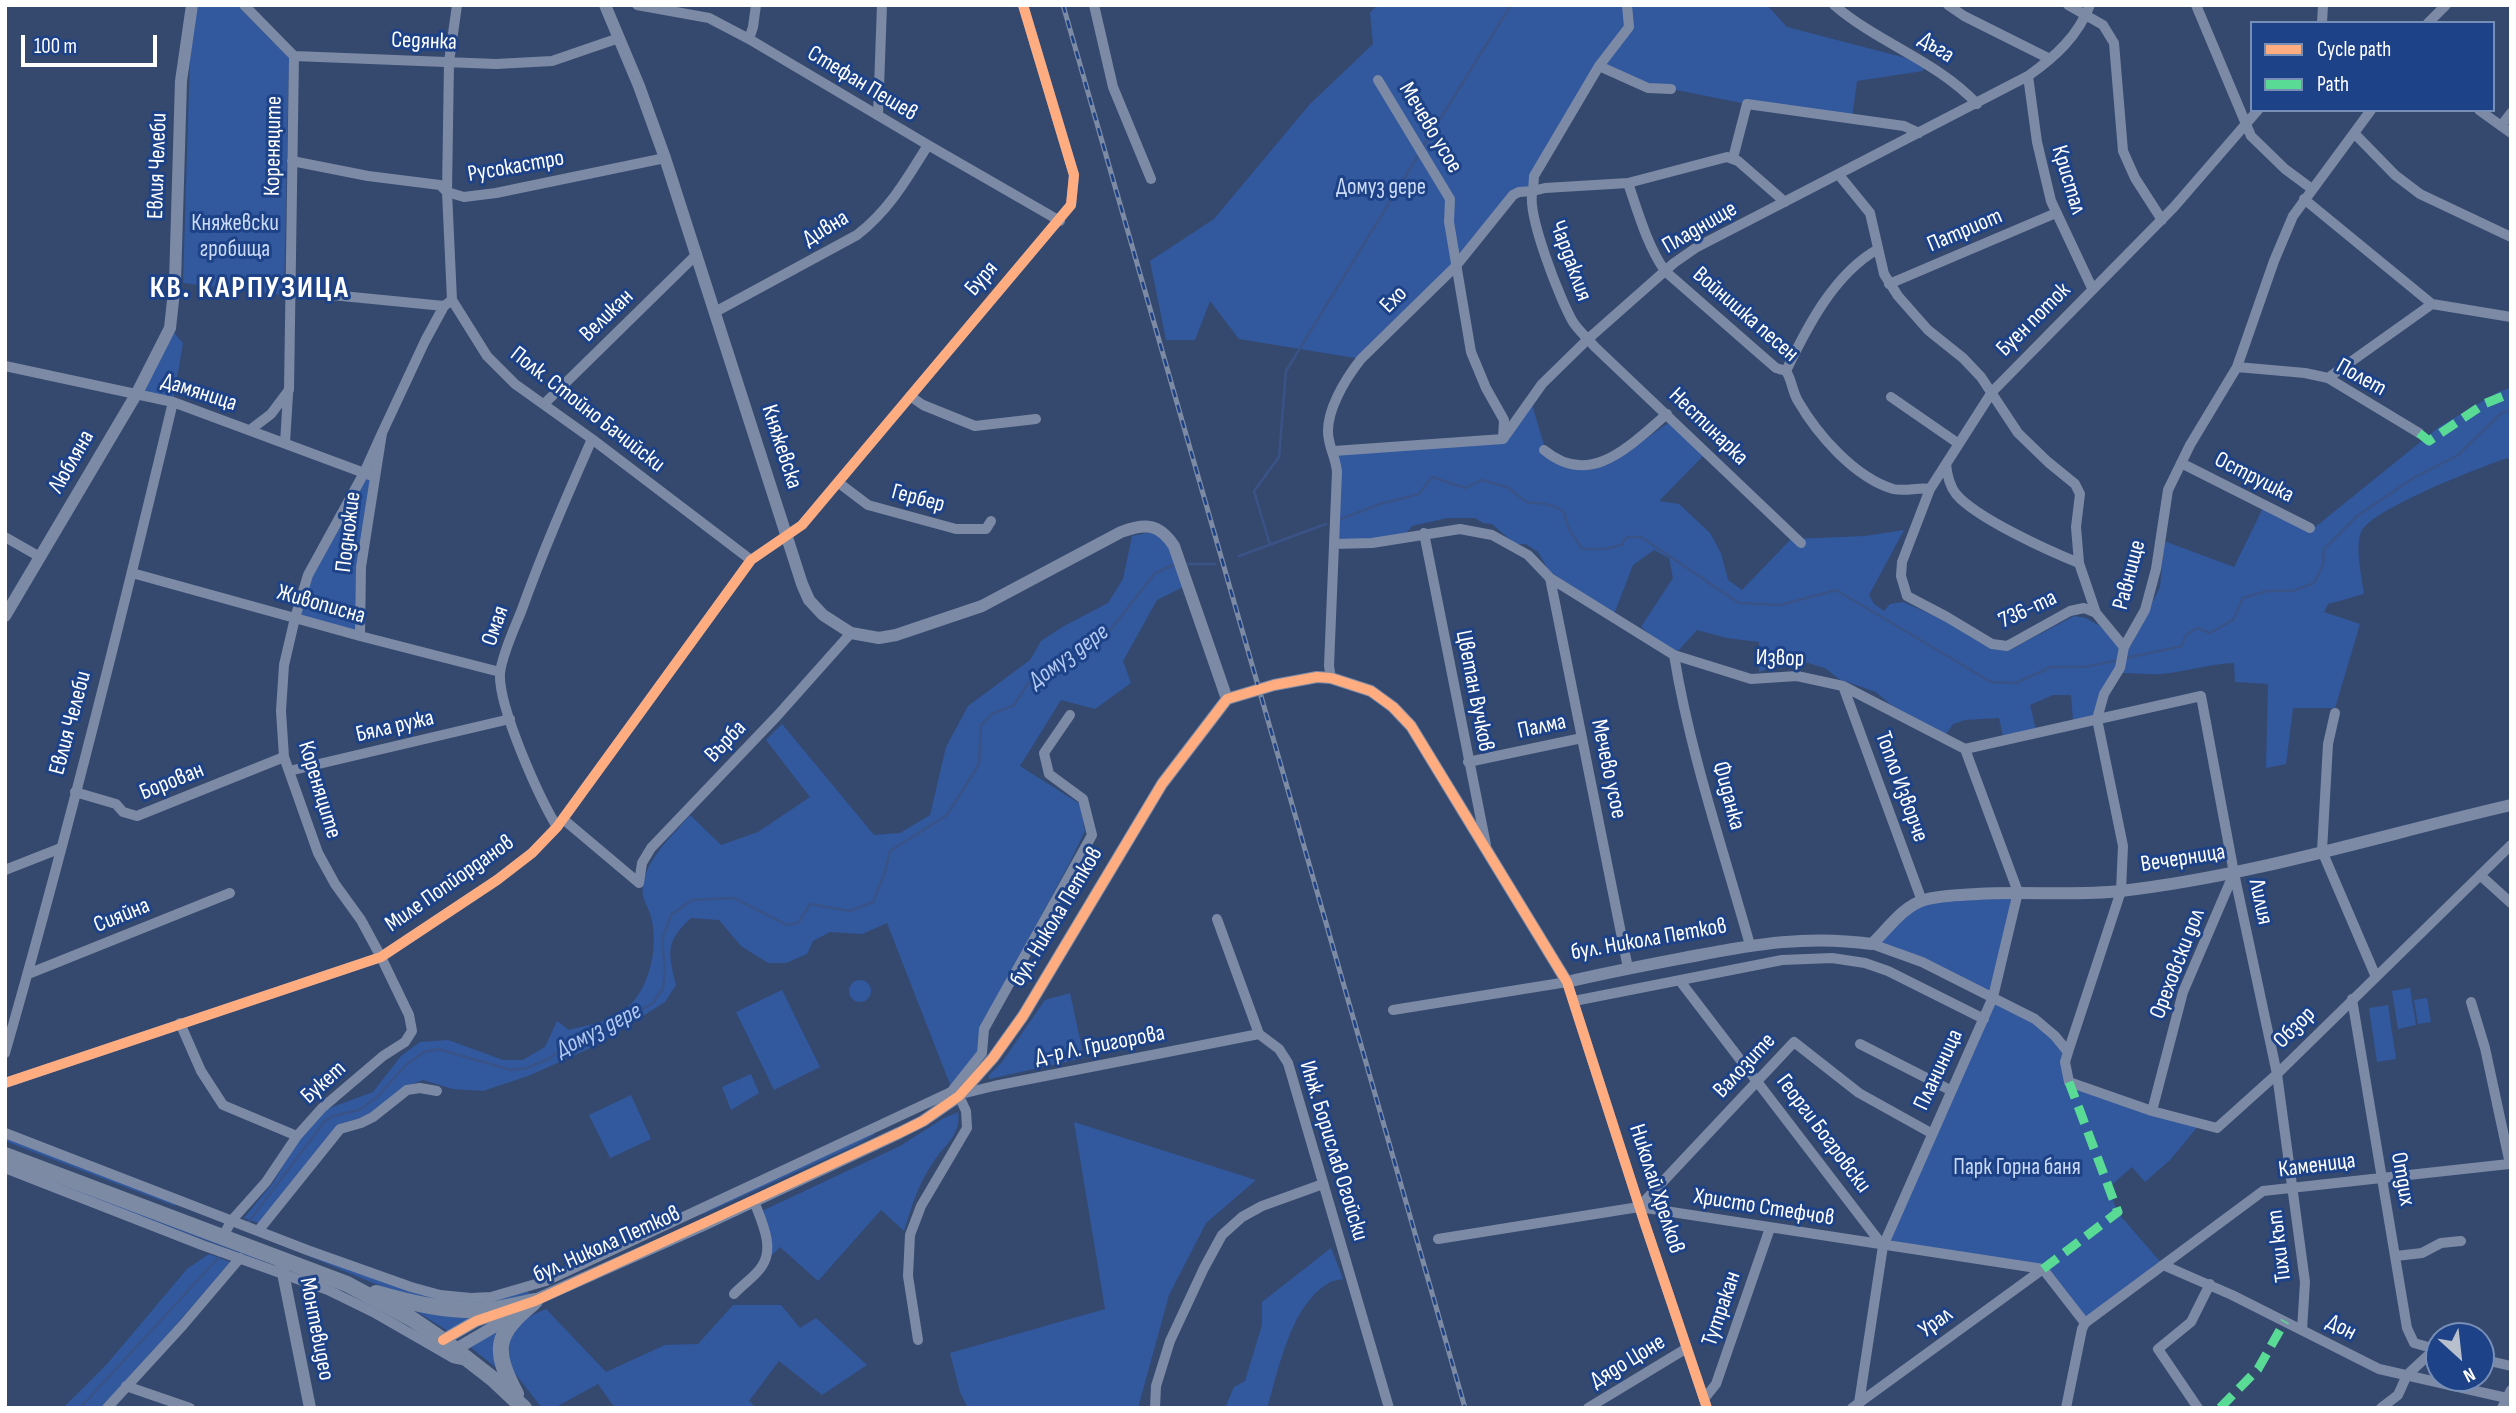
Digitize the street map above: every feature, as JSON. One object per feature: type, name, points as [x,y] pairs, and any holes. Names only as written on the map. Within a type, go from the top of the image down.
[{"type":"highway","points":[[5,1155],[240,1253],[381,1294],[451,1309],[487,1310],[535,1301]]},
{"type":"highway","points":[[347,1284],[412,1319],[471,1361],[523,1407]]},
{"type":"highway","points":[[523,1407],[507,1377],[500,1353],[506,1329],[513,1318],[535,1301]]},
{"type":"street","name":"Евлия Челеби","points":[[170,328],[175,282],[181,81],[192,5]]},
{"type":"street","points":[[244,5],[294,56]]},
{"type":"street","name":"Полк. Стойно Бачийски","points":[[457,5],[449,62],[448,303],[487,356],[515,384],[751,560]]},
{"type":"street","name":"Княжевска","points":[[605,5],[665,158],[809,600],[823,615],[851,633],[865,637],[896,635],[982,606],[1114,536],[1141,525],[1160,530],[1174,546],[1227,699]]},
{"type":"street","name":"Стефан Пешев","points":[[637,5],[656,6],[709,18],[1059,220]]},
{"type":"street","points":[[748,39],[753,27],[756,5]]},
{"type":"street","points":[[878,116],[882,5]]},
{"type":"street","name":"Буря","points":[[788,535],[802,525],[839,483],[1071,205],[1074,175],[1023,5]]},
{"type":"street","points":[[1094,5],[1113,87],[1151,179]]},
{"type":"street","points":[[1627,5],[1629,27],[1599,66],[1534,176],[1533,191],[1628,183],[1721,157],[1732,158],[1786,202]]},
{"type":"street","name":"Дъга","points":[[1835,5],[1931,66],[1977,104]]},
{"type":"street","points":[[1948,5],[2050,59]]},
{"type":"street","points":[[2068,5],[2088,10],[2114,43],[2123,151],[2135,178],[2162,219]]},
{"type":"street","points":[[2196,5],[2251,136],[2266,152],[2312,189]]},
{"type":"street","points":[[2430,21],[2446,5]]},
{"type":"street","name":"Пладнище","points":[[1503,439],[1542,384],[1588,339],[1665,271],[1697,247],[2028,76],[2050,59],[2076,32],[2088,10]]},
{"type":"street","name":"Седянка","points":[[294,56],[496,64],[552,61],[619,38]]},
{"type":"street","name":"Кореняците","points":[[285,443],[289,390],[294,56]]},
{"type":"street","points":[[1599,66],[1648,88],[1671,89]]},
{"type":"street","name":"Кристал","points":[[2028,76],[2037,142],[2056,213],[2092,288]]},
{"type":"street","name":"Мечево усое","points":[[1378,80],[1450,199],[1449,222],[1455,267],[1471,352],[1486,388],[1504,419],[1503,439]]},
{"type":"street","points":[[1732,158],[1747,104],[1903,126],[1919,133]]},
{"type":"street","name":"Буен поток","points":[[1905,594],[1901,576],[1902,562],[1930,489],[1992,392],[2162,219],[2256,112]]},
{"type":"street","name":"Равнище","points":[[2097,719],[2104,694],[2120,668],[2124,647],[2145,610],[2156,569],[2168,490],[2237,367],[2274,261],[2293,216],[2370,112]]},
{"type":"street","points":[[2482,112],[2511,133]]},
{"type":"street","points":[[2501,126],[2511,113]]},
{"type":"street","points":[[2355,134],[2395,175],[2420,194],[2511,237]]},
{"type":"street","name":"Дивна","points":[[715,312],[857,235],[877,219],[896,197],[928,145]]},
{"type":"street","name":"Русокастро","points":[[292,162],[368,176],[440,185],[447,192],[464,197],[496,193],[665,158]]},
{"type":"street","points":[[1839,175],[1870,213],[1889,284],[1920,322],[1964,358],[1992,392],[2018,433],[2075,484],[2080,494],[2076,527],[2079,563],[2096,613],[2124,647]]},
{"type":"street","name":"Войнишка песен","points":[[1628,183],[1652,247],[1665,271],[1776,368],[1786,371],[1796,399],[1842,456],[1865,474],[1891,488],[1901,491],[1930,489]]},
{"type":"street","name":"Ехо","points":[[1331,678],[1329,666],[1337,472],[1328,425],[1339,394],[1361,359],[1455,267],[1513,195],[1533,191]]},
{"type":"street","name":"Чардаклия","points":[[1533,191],[1533,216],[1559,289],[1575,324],[1588,339]]},
{"type":"street","points":[[2304,199],[2432,304],[2511,317]]},
{"type":"street","name":"Патриот","points":[[1889,284],[2056,213]]},
{"type":"street","points":[[1786,371],[1835,287],[1863,258],[1878,249]]},
{"type":"street","name":"Великан","points":[[544,404],[697,254]]},
{"type":"street","points":[[291,291],[448,303]]},
{"type":"street","name":"Подножие","points":[[295,618],[308,575],[364,473],[448,303]]},
{"type":"street","points":[[2328,378],[2432,304]]},
{"type":"street","name":"Любляна","points":[[5,616],[137,393],[170,328]]},
{"type":"street","name":"Нестинарка","points":[[1588,339],[1801,543]]},
{"type":"street","name":"Дамяница","points":[[5,366],[173,401],[375,477]]},
{"type":"street","name":"Полет","points":[[2237,367],[2305,373],[2328,378],[2419,433]]},
{"type":"street","points":[[250,430],[280,404],[289,390]]},
{"type":"street","points":[[910,396],[923,405],[975,426],[1036,419]]},
{"type":"street","points":[[1891,397],[1959,443]]},
{"type":"street","name":"Евлия Челеби","points":[[5,1053],[132,573],[173,401]]},
{"type":"street","points":[[1544,450],[1556,460],[1576,466],[1593,465],[1615,456],[1667,414]]},
{"type":"street","name":"Подножие","points":[[360,636],[361,567],[382,433]]},
{"type":"street","name":"Омая","points":[[560,823],[547,811],[527,766],[503,699],[500,672],[544,548],[592,439]]},
{"type":"street","points":[[1334,451],[1503,439]]},
{"type":"street","points":[[1946,463],[1947,479],[1971,508],[2079,563]]},
{"type":"street","name":"Острушка","points":[[2181,463],[2310,528]]},
{"type":"street","name":"Гербер","points":[[839,483],[869,505],[956,529],[986,529],[992,521]]},
{"type":"street","name":"Извор","points":[[1334,544],[1372,543],[1460,529],[1492,535],[1528,555],[1550,578],[1674,655],[1751,679],[1797,676],[1843,686],[1965,749]]},
{"type":"street","name":"Цветан Вучков","points":[[1424,533],[1489,856]]},
{"type":"street","name":"Миле Попйорданов","points":[[5,1083],[381,957],[497,880],[532,853],[560,823],[751,560],[788,535]]},
{"type":"street","points":[[5,537],[40,557]]},
{"type":"street","name":"Живописна","points":[[132,573],[500,672]]},
{"type":"street","name":"Мечево усое","points":[[1550,578],[1628,968]]},
{"type":"street","name":"736-та","points":[[1905,594],[1984,640],[2007,646],[2070,611],[2084,608],[2096,613]]},
{"type":"street","name":"Кореняците","points":[[295,618],[284,664],[281,711],[284,757],[318,853],[381,957]]},
{"type":"street","name":"Върба","points":[[560,823],[639,883],[642,863],[651,848],[778,716],[851,633]]},
{"type":"street","name":"Фиданка","points":[[1674,655],[1698,761],[1750,945]]},
{"type":"street","name":"бул. Никола Петков","points":[[449,1345],[535,1301],[923,1121],[993,1058],[1023,1016],[1162,784],[1227,699],[1274,685],[1317,677],[1331,678],[1371,691],[1393,707],[1411,726],[1567,982],[1750,945],[1804,939],[1838,939],[1871,944],[1922,962],[1993,997],[2035,1019],[2055,1036],[2067,1052]]},
{"type":"street","name":"Топло Изворче","points":[[1843,686],[1922,901]]},
{"type":"street","name":"Лилия","points":[[2097,719],[2201,696],[2234,873],[2277,1074]]},
{"type":"street","points":[[2334,713],[2328,744],[2322,851],[2376,976]]},
{"type":"street","points":[[918,1340],[908,1276],[910,1236],[921,1206],[967,1128],[966,1111],[955,1094],[982,1053],[984,1029],[1092,835],[1083,799],[1049,774],[1044,753],[1070,715]]},
{"type":"street","name":"Бяла ружа","points":[[289,771],[510,719]]},
{"type":"street","points":[[2018,892],[1965,749],[2097,719],[2123,846],[2121,891],[2067,1052]]},
{"type":"street","name":"Палма","points":[[1468,762],[1582,738]]},
{"type":"street","name":"Борован","points":[[75,792],[116,804],[123,812],[137,816],[284,757]]},
{"type":"street","name":"Вечерница","points":[[1871,944],[1903,911],[1922,901],[1945,896],[2018,892],[2062,895],[2121,891],[2234,873],[2511,805]]},
{"type":"street","name":"Обзор","points":[[2067,1052],[2065,1062],[2069,1082],[2152,1111],[2217,1128],[2277,1074],[2511,845]]},
{"type":"street","points":[[5,870],[61,848]]},
{"type":"street","name":"Ореховски дол","points":[[2152,1111],[2183,992],[2234,873]]},
{"type":"street","points":[[2480,875],[2511,903]]},
{"type":"street","name":"Планиница","points":[[1858,1406],[1883,1246],[1993,997],[2018,892]]},
{"type":"street","name":"Сияйна","points":[[28,974],[230,893]]},
{"type":"street","name":"Инж. Борислав Огойски","points":[[1217,919],[1259,1034],[1279,1049],[1289,1063],[1389,1408]]},
{"type":"street","name":"Букет","points":[[218,1242],[266,1182],[297,1136],[322,1108],[383,1056],[405,1042],[412,1031],[410,1015],[381,957]]},
{"type":"street","name":"бул. Никола Петков","points":[[1574,1001],[1782,960],[1832,958],[1866,963],[1888,971],[1984,1019]]},
{"type":"street","name":"Георги Богровски","points":[[1680,981],[1883,1246]]},
{"type":"street","points":[[1393,1010],[1567,982]]},
{"type":"street","name":"Николай Хрелков","points":[[1567,982],[1639,1207],[1706,1403]]},
{"type":"street","name":"Отдих","points":[[2352,999],[2407,1328],[2414,1343],[2425,1346]]},
{"type":"street","points":[[2471,1002],[2485,1048],[2510,1163]]},
{"type":"street","points":[[180,1023],[201,1071],[223,1105],[297,1136]]},
{"type":"street","name":"Д-р Л. Григорова","points":[[955,1094],[1259,1034]]},
{"type":"street","name":"Валозите","points":[[1639,1207],[1794,1042],[1859,1093],[1931,1133]]},
{"type":"street","points":[[1860,1044],[1950,1090]]},
{"type":"street","name":"Тихи кът","points":[[2277,1074],[2305,1282],[2302,1330]]},
{"type":"street","points":[[257,1231],[340,1129],[361,1124],[407,1090],[420,1088],[437,1091]]},
{"type":"street","name":"бул. Никола Петков","points":[[5,1133],[257,1231],[411,1287],[440,1295],[471,1298],[491,1297],[546,1281],[955,1094]]},
{"type":"street","name":"Каменица","points":[[2085,1322],[2263,1191],[2510,1163]]},
{"type":"street","points":[[5,1168],[218,1242]]},
{"type":"street","points":[[1155,1408],[1156,1386],[1170,1341],[1222,1235],[1242,1217],[1262,1206],[1324,1184]]},
{"type":"street","points":[[734,1294],[762,1267],[766,1258],[767,1241],[754,1201]]},
{"type":"street","name":"Христо Стефчов","points":[[1438,1239],[1639,1207],[2043,1269]]},
{"type":"street","name":"Тутракан","points":[[1706,1403],[1716,1384],[1770,1228]]},
{"type":"street","points":[[2396,1256],[2422,1253],[2441,1243],[2461,1241]]},
{"type":"street","points":[[107,1408],[183,1325],[240,1253]]},
{"type":"street","name":"Дон","points":[[2163,1265],[2210,1284],[2379,1369],[2508,1399]]},
{"type":"street","points":[[282,1266],[373,1312],[453,1358],[471,1361]]},
{"type":"street","name":"Монтевидео","points":[[282,1266],[310,1408]]},
{"type":"street","points":[[2043,1269],[2085,1322],[2066,1408]]},
{"type":"street","name":"Урал","points":[[1858,1406],[2043,1269]]},
{"type":"street","points":[[2198,1408],[2158,1349],[2191,1322],[2210,1284]]},
{"type":"street","name":"Дядо Цоне","points":[[1588,1408],[1687,1349]]},
{"type":"street","points":[[2381,1408],[2398,1395],[2407,1375],[2425,1360]]},
{"type":"street","points":[[127,1386],[190,1408]]},
{"type":"green space","name":"Княжевски гробища","points":[[197,5],[237,5],[289,58],[284,295],[183,283],[190,59]]},
{"type":"green space","name":"Домуз дере","points":[[1377,5],[1767,5],[1787,27],[1925,63],[1923,71],[1857,81],[1852,118],[1747,104],[1671,89],[1648,88],[1599,66],[1534,176],[1533,191],[1519,192],[1455,267],[1361,359],[1239,339],[1210,301],[1195,340],[1166,340],[1150,261],[1214,219],[1310,104],[1373,44],[1370,13]]},
{"type":"green space","points":[[170,328],[183,343],[173,402],[137,393]]},
{"type":"green space","points":[[2511,388],[2511,457],[2408,499],[2362,530],[2359,552],[2364,594],[2328,604],[2324,612],[2360,624],[2335,708],[2293,708],[2286,764],[2266,768],[2268,684],[2235,682],[2234,663],[2170,673],[2130,673],[2113,677],[2100,696],[2093,716],[2073,720],[2071,695],[2053,695],[2030,705],[2036,730],[2003,736],[1999,718],[1965,720],[1953,724],[1946,734],[1892,706],[1876,692],[1839,679],[1825,668],[1794,659],[1759,672],[1759,642],[1727,638],[1697,630],[1678,651],[1657,641],[1641,627],[1673,578],[1669,558],[1654,550],[1633,565],[1614,614],[1549,571],[1538,552],[1526,544],[1515,544],[1492,524],[1475,518],[1447,518],[1412,526],[1404,536],[1336,543],[1339,454],[1504,440],[1532,405],[1548,458],[1571,467],[1589,470],[1613,461],[1670,422],[1705,454],[1659,501],[1679,504],[1710,533],[1721,553],[1728,580],[1742,590],[1791,539],[1865,536],[1904,530],[1869,595],[1874,604],[1884,611],[1890,604],[1903,602],[1944,620],[1997,650],[2010,650],[2074,616],[2086,618],[2100,626],[2117,644],[2131,646],[2160,587],[2164,541],[2234,567],[2263,508],[2309,532],[2439,427],[2498,392]]},
{"type":"green space","points":[[364,473],[375,477],[368,516],[360,636],[295,618],[308,575]]},
{"type":"green space","points":[[1151,532],[1162,538],[1170,550],[1183,587],[1157,600],[1123,661],[1131,683],[1095,709],[1061,700],[1020,766],[1080,804],[1085,831],[980,1029],[977,1054],[951,1087],[887,923],[862,934],[830,932],[813,941],[807,954],[786,963],[768,963],[741,946],[719,920],[691,918],[673,941],[670,956],[676,985],[665,1002],[595,1046],[528,1076],[483,1091],[453,1089],[423,1080],[401,1089],[384,1105],[365,1116],[336,1126],[261,1224],[244,1218],[273,1183],[300,1137],[327,1109],[373,1092],[401,1056],[420,1042],[448,1040],[503,1060],[523,1060],[545,1047],[557,1021],[569,1030],[606,1020],[633,1002],[647,977],[653,949],[654,934],[644,897],[644,880],[651,862],[670,837],[690,815],[721,845],[758,832],[810,797],[766,740],[782,724],[874,835],[900,833],[930,815],[946,747],[968,706],[1030,660],[1041,641],[1108,603],[1123,579],[1132,536]]},
{"type":"green space","points":[[2018,892],[1993,997],[1872,944],[1922,901]]},
{"type":"green space","points":[[860,980],[868,983],[871,991],[868,999],[860,1002],[852,999],[849,991],[852,983]]},
{"type":"green space","points":[[2410,988],[2416,1025],[2398,1029],[2392,991]]},
{"type":"green space","points":[[782,990],[820,1067],[774,1090],[736,1012]]},
{"type":"green space","points":[[1070,993],[1084,1058],[989,1079],[989,1075],[1002,1062],[1045,1000]]},
{"type":"green space","name":"Парк Горна баня","points":[[1993,997],[2035,1019],[2068,1052],[2069,1082],[2199,1125],[2170,1160],[2145,1182],[2132,1167],[2108,1188],[2118,1213],[2163,1265],[2085,1323],[2043,1269],[1883,1246]]},
{"type":"green space","points":[[2427,998],[2431,1022],[2418,1024],[2414,1000]]},
{"type":"green space","points":[[2388,1005],[2396,1059],[2377,1062],[2369,1008]]},
{"type":"green space","points":[[751,1074],[759,1093],[731,1110],[722,1087]]},
{"type":"green space","points":[[631,1095],[651,1139],[610,1158],[589,1115]]},
{"type":"green space","points":[[958,1112],[954,1134],[923,1180],[904,1231],[881,1210],[818,1281],[780,1247],[771,1256],[762,1211],[900,1146]]},
{"type":"green space","points":[[1074,1122],[1256,1180],[1206,1223],[1169,1295],[1138,1408],[968,1408],[960,1392],[950,1353],[1105,1309]]},
{"type":"green space","points":[[874,1132],[875,1134],[856,1145],[701,1215],[700,1213]]},
{"type":"green space","points":[[5,1137],[177,1201],[175,1206],[5,1141]]},
{"type":"green space","points":[[5,1160],[262,1256],[261,1261],[5,1165]]},
{"type":"green space","points":[[1331,1248],[1343,1279],[1327,1284],[1314,1294],[1295,1323],[1267,1408],[1225,1408],[1234,1387],[1245,1381],[1262,1325],[1262,1302]]},
{"type":"green space","points":[[309,1252],[453,1299],[525,1289],[530,1294],[477,1304],[427,1300],[358,1277],[308,1256]]},
{"type":"green space","points":[[209,1254],[230,1262],[100,1408],[63,1408],[107,1364],[187,1269]]},
{"type":"green space","points":[[733,1305],[781,1305],[800,1328],[816,1318],[867,1365],[822,1395],[779,1361],[749,1401],[756,1408],[615,1408],[598,1384],[554,1408],[542,1408],[510,1367],[508,1342],[515,1326],[546,1309],[606,1372],[665,1345],[698,1344]]},
{"type":"green space","points":[[413,1309],[476,1316],[448,1331]]},
{"type":"green space","points":[[503,1326],[499,1370],[469,1346]]},
{"type":"waterway","name":"Домуз дере","points":[[1422,148],[1511,5]]},
{"type":"waterway","name":"Домуз дере","points":[[1270,545],[1254,491],[1279,457],[1286,371],[1419,154]]},
{"type":"waterway","points":[[2126,658],[2182,646],[2185,636],[2197,628],[2210,633],[2233,620],[2243,598],[2267,591],[2293,591],[2314,583],[2323,565],[2324,549],[2357,516],[2415,477],[2458,455],[2499,415],[2511,409]]},
{"type":"waterway","points":[[1341,519],[1380,504],[1419,494],[1432,477],[1465,488],[1481,480],[1507,487],[1528,503],[1548,505],[1561,510],[1582,549],[1605,549],[1622,545],[1628,537],[1641,537],[1739,603],[1780,605],[1836,590],[1991,682],[2016,683],[2051,667],[2085,667],[2119,660]]},
{"type":"waterway","points":[[1239,556],[1326,524]]},
{"type":"waterway","name":"Домуз дере","points":[[1184,564],[1215,564]]},
{"type":"waterway","name":"Домуз дере","points":[[247,1224],[325,1121],[333,1116],[359,1110],[376,1098],[406,1065],[424,1052],[438,1049],[511,1070],[527,1068],[548,1059],[573,1041],[610,1028],[653,1003],[663,988],[665,971],[662,940],[671,915],[692,900],[734,898],[787,925],[798,923],[810,904],[850,911],[873,902],[890,851],[947,815],[979,764],[981,725],[992,714],[1014,705],[1028,683],[1049,678],[1112,628],[1155,573],[1174,565]]},
{"type":"waterway","name":"Домуз дере","points":[[80,1408],[220,1256]]},
{"type":"railway","points":[[1063,5],[1465,1408]]},
{"type":"marked path","points":[[2419,433],[2429,441],[2484,404],[2511,393]]},
{"type":"marked path","points":[[2043,1269],[2118,1212],[2069,1082]]},
{"type":"marked path","points":[[2220,1408],[2258,1369],[2285,1321]]},
{"type":"cycle path","points":[[5,1083],[381,957],[497,880],[532,853],[557,827],[751,560],[802,525],[1071,205],[1074,175],[1023,5]]},
{"type":"cycle path","points":[[443,1340],[476,1321],[535,1301],[899,1133],[923,1121],[959,1096],[993,1058],[1023,1016],[1162,784],[1227,699],[1274,685],[1317,677],[1331,678],[1371,691],[1393,707],[1411,726],[1567,982],[1707,1408]]},
{"type":"district","name":"КВ. КАРПУЗИЦА","points":[[250,289]]}]
